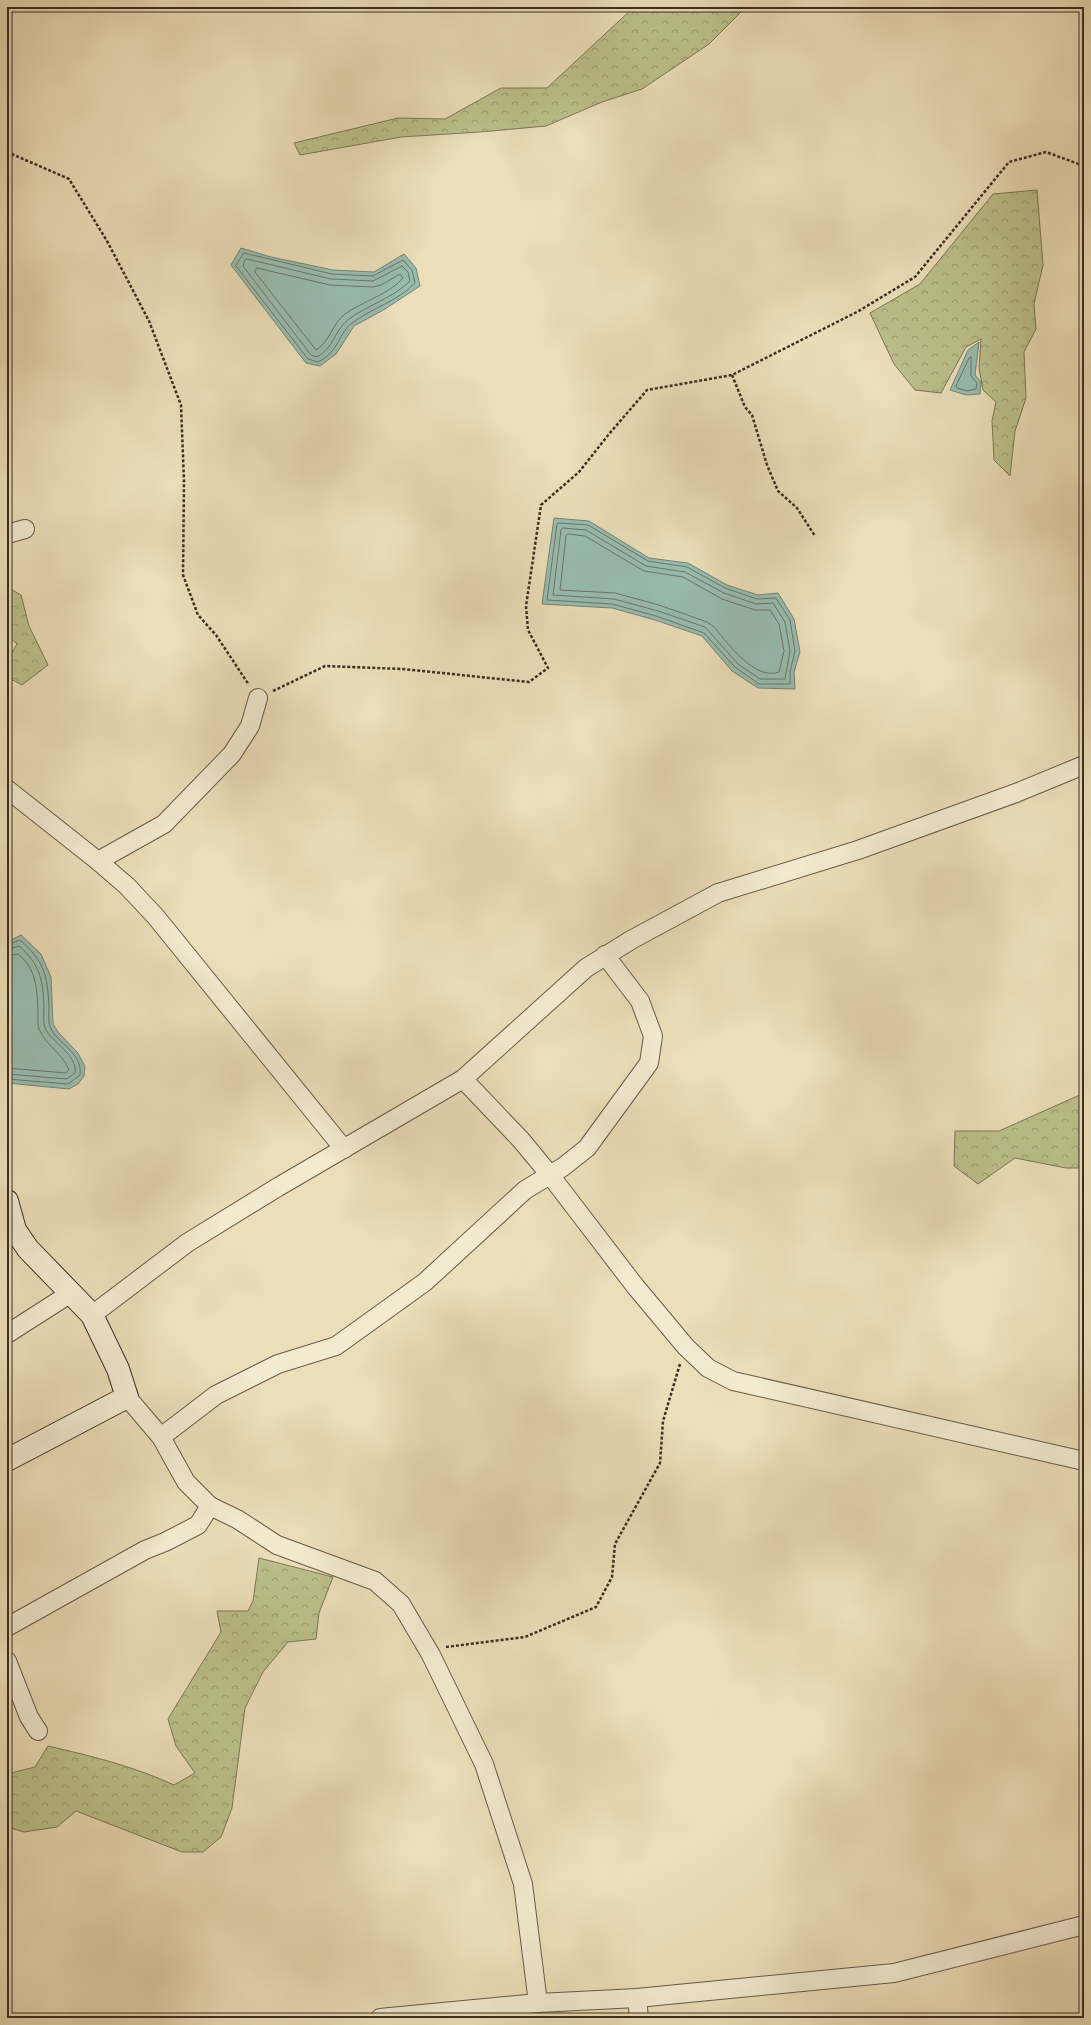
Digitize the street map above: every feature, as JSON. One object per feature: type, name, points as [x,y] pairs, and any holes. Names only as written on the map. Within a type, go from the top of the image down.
[{"type":"street","points":[[7,534],[25,529]]},
{"type":"street","points":[[98,861],[158,828],[169,819],[232,754],[250,726],[258,698]]},
{"type":"street","points":[[92,1315],[187,1243],[463,1079],[586,968],[605,955],[718,893],[858,850],[1016,793],[1084,765]]},
{"type":"street","points":[[7,789],[98,861],[127,886],[156,917],[344,1149]]},
{"type":"street","points":[[161,1437],[216,1395],[278,1364],[336,1346],[425,1282],[525,1190],[550,1175],[587,1148],[649,1063],[653,1036],[640,1001],[605,955]]},
{"type":"street","points":[[463,1079],[521,1140],[550,1175],[635,1286],[686,1347],[708,1368],[733,1381],[1084,1461]]},
{"type":"street","points":[[7,1201],[14,1230],[28,1249],[92,1315],[118,1368],[127,1397],[161,1437],[186,1482],[210,1506],[237,1519],[277,1545],[375,1580],[401,1604],[431,1655],[484,1764],[522,1884],[538,2003]]},
{"type":"street","points":[[7,1334],[71,1293]]},
{"type":"street","points":[[7,1460],[127,1397]]},
{"type":"street","points":[[7,1627],[145,1550],[165,1542],[198,1525],[210,1506]]},
{"type":"street","points":[[7,1661],[29,1717],[38,1731]]},
{"type":"street","points":[[380,2018],[538,2003],[638,2010],[894,1973],[1084,1925]]},
{"type":"path","points":[[7,152],[69,179],[107,241],[149,321],[180,405],[184,481],[183,575],[198,615],[216,635],[258,698],[325,666],[403,669],[529,682],[548,668],[528,630],[526,606],[541,505],[579,472],[647,390],[732,375],[857,312],[914,277],[1009,162],[1046,152],[1084,166]]},
{"type":"path","points":[[732,375],[745,407],[752,415],[767,465],[778,491],[797,508],[815,536]]},
{"type":"path","points":[[431,1655],[445,1647],[525,1637],[596,1607],[612,1577],[614,1544],[660,1463],[663,1421],[673,1384],[686,1347]]},
{"type":"green space","points":[[634,7],[752,7],[742,11],[709,44],[642,89],[602,102],[546,126],[401,137],[300,155],[294,143],[398,118],[445,119],[501,88],[547,88]]},
{"type":"green space","points":[[1037,190],[1043,265],[1034,304],[1036,329],[1024,352],[1026,398],[1015,431],[1010,476],[994,460],[992,421],[996,402],[983,390],[979,368],[981,339],[966,347],[941,393],[915,390],[894,364],[870,313],[920,284],[993,194]]},
{"type":"green space","points":[[7,587],[21,595],[29,626],[48,665],[22,685],[7,677],[7,661],[17,644],[7,635]]},
{"type":"green space","points":[[1084,1094],[1084,1168],[1066,1168],[1015,1158],[978,1184],[954,1166],[955,1131],[999,1131]]},
{"type":"green space","points":[[259,1558],[333,1577],[319,1613],[316,1639],[288,1642],[263,1672],[245,1708],[232,1808],[221,1837],[203,1852],[182,1852],[76,1811],[57,1827],[24,1832],[7,1827],[7,1774],[35,1767],[48,1746],[127,1767],[174,1785],[195,1773],[176,1746],[168,1719],[221,1632],[217,1611],[248,1611],[253,1601]]},
{"type":"water","points":[[241,248],[271,257],[333,270],[374,272],[404,254],[416,268],[420,286],[385,309],[354,326],[336,354],[320,366],[306,363],[231,265]]},
{"type":"water","points":[[979,342],[975,375],[981,382],[980,394],[966,395],[950,390],[968,350]]},
{"type":"water","points":[[554,518],[589,521],[649,558],[688,563],[727,585],[758,595],[778,593],[794,619],[800,652],[794,672],[795,689],[758,688],[732,671],[702,636],[655,620],[612,608],[542,604]]},
{"type":"water","points":[[21,935],[41,954],[51,977],[53,1024],[58,1032],[78,1053],[85,1067],[84,1076],[78,1084],[69,1089],[7,1083],[7,942]]}]
